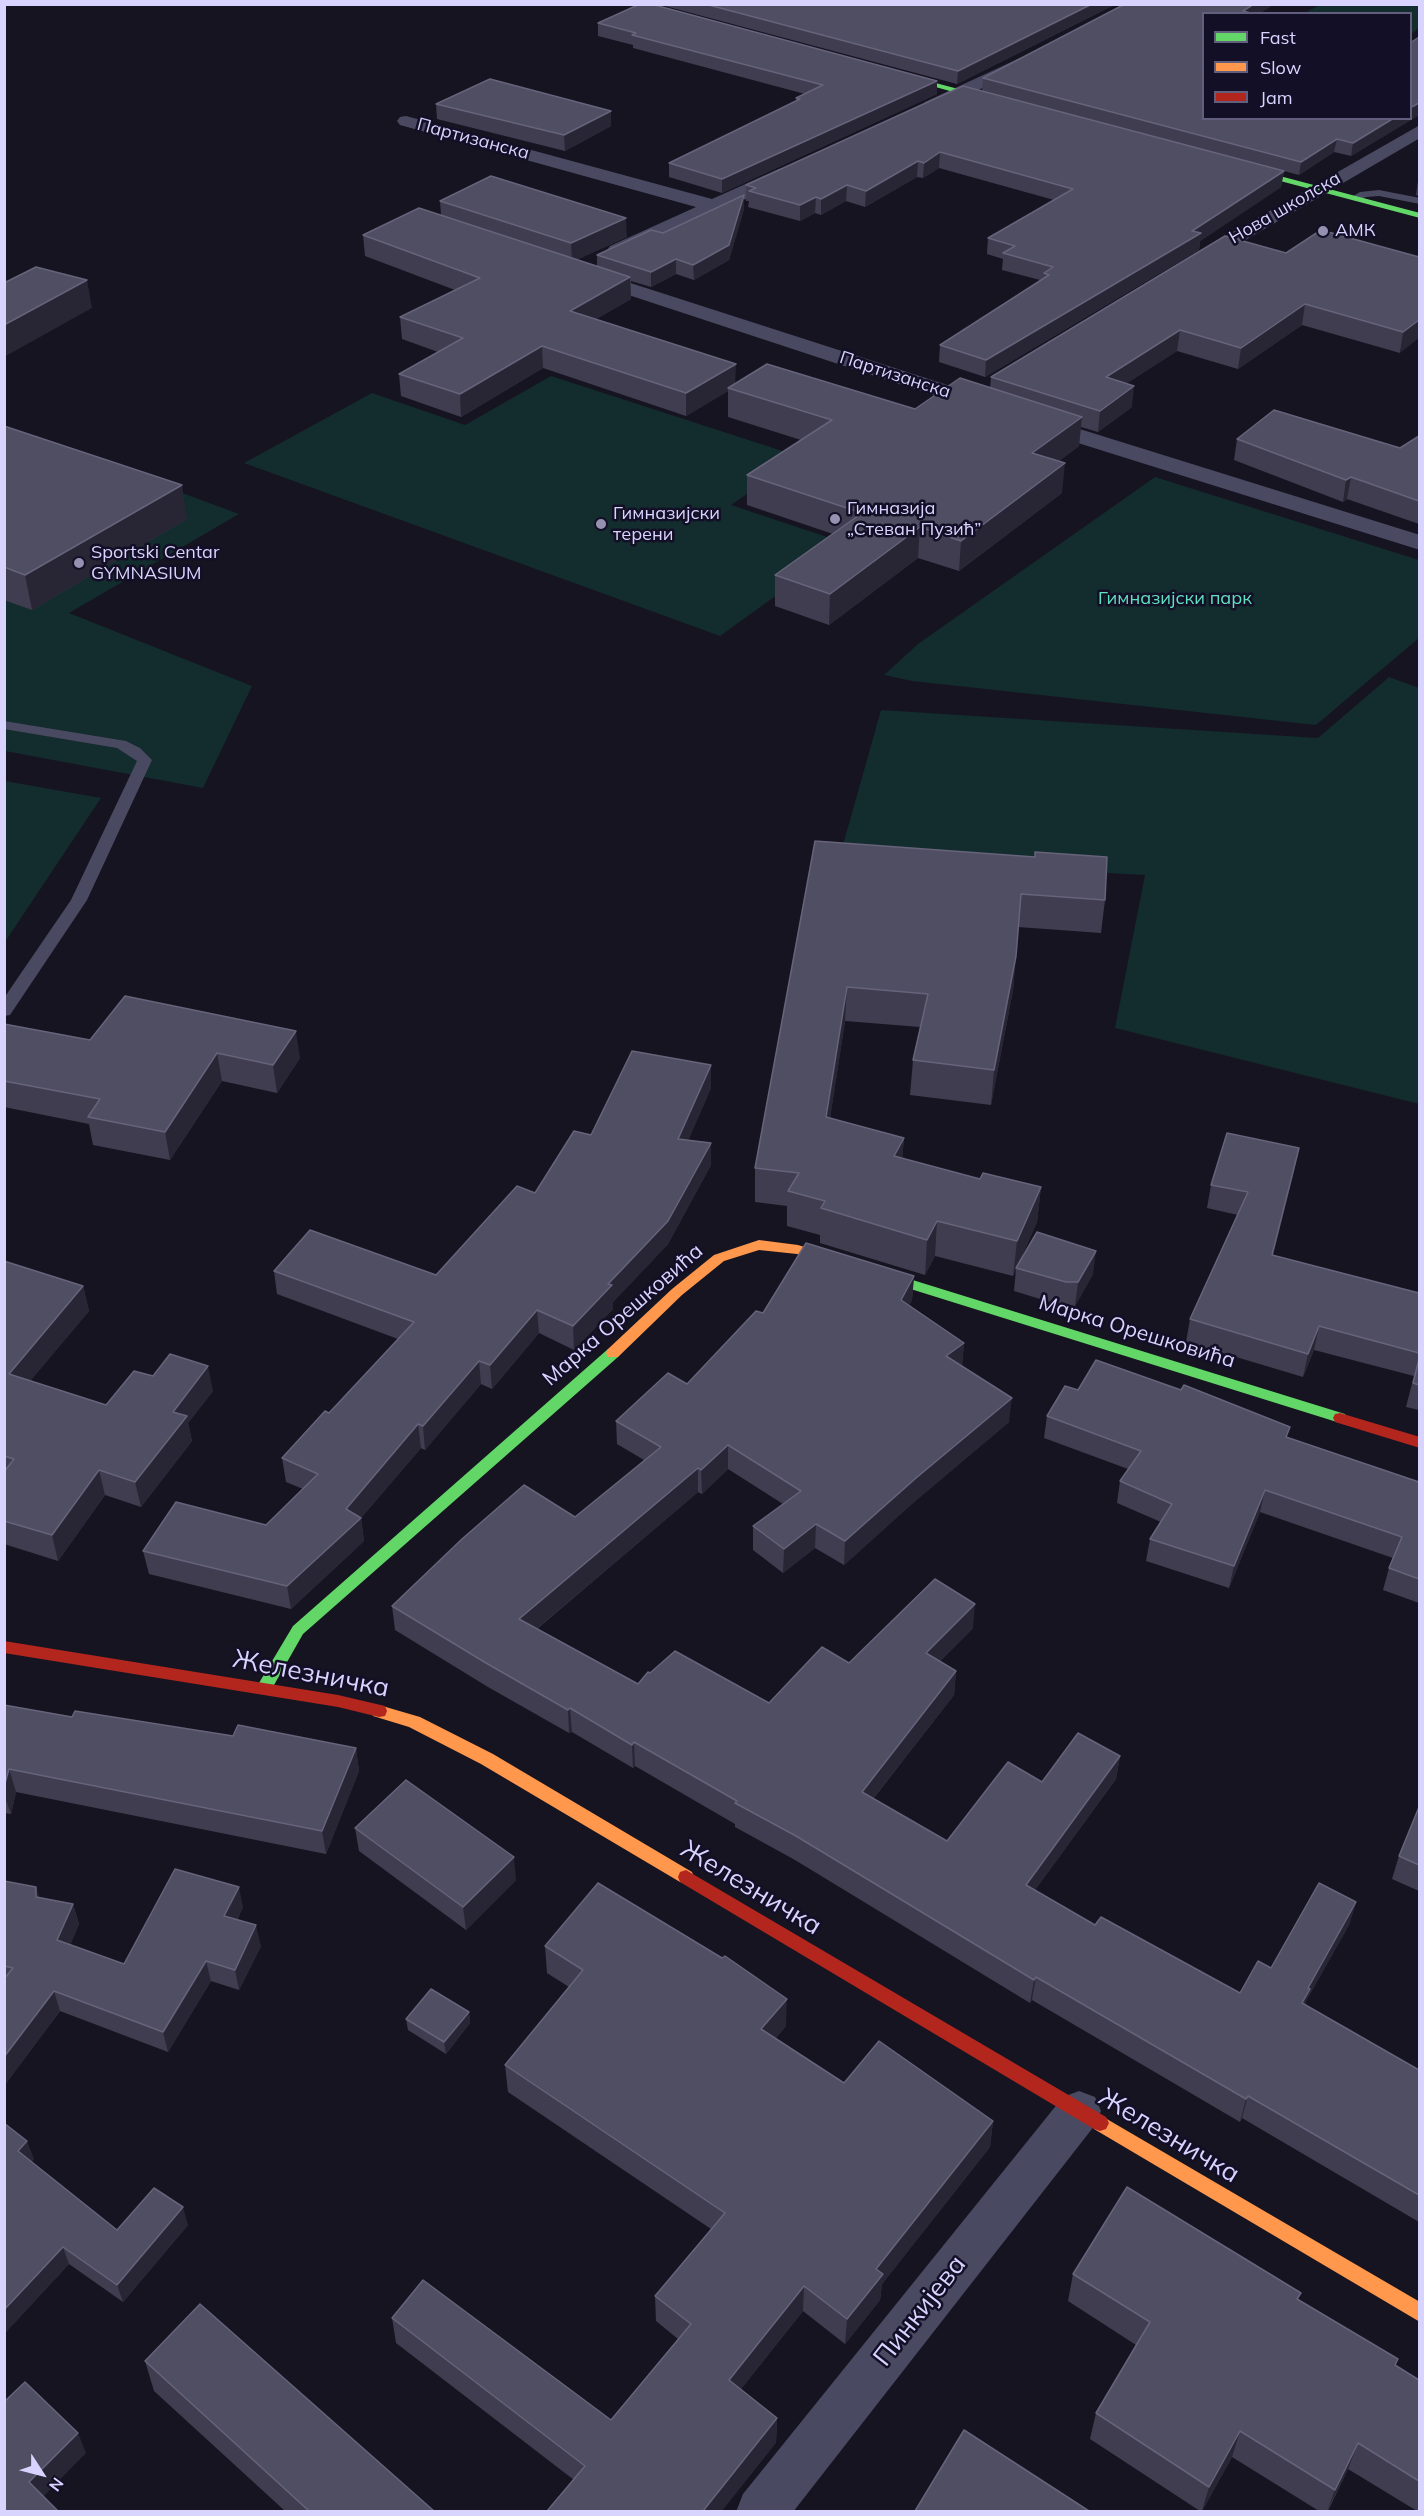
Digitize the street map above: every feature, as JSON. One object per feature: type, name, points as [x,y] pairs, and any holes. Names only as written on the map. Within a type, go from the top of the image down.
[{"type":"street","points":[[637,5],[693,21]]},
{"type":"street","points":[[914,114],[1033,56]]},
{"type":"street","points":[[875,69],[1012,106]]},
{"type":"street","name":"Партизанска","points":[[406,121],[715,206]]},
{"type":"street","name":"Нова школска","points":[[1178,271],[1419,130]]},
{"type":"street","points":[[1224,163],[1419,216]]},
{"type":"street","points":[[715,206],[805,164]]},
{"type":"street","name":"Партизанска","points":[[715,206],[573,271],[1419,543]]},
{"type":"street","points":[[967,399],[993,385]]},
{"type":"street","name":"Марка Орешковића","points":[[264,1688],[298,1630],[642,1327],[677,1292],[719,1258],[759,1245],[798,1250],[1419,1443]]},
{"type":"street","name":"Железничка","points":[[4,1647],[264,1688],[385,1712],[414,1722],[460,1744],[1419,2313]]},
{"type":"street","name":"Пинкијева","points":[[761,2511],[1079,2111]]},
{"type":"lane","points":[[1354,198],[1364,194],[1378,193],[1419,201]]},
{"type":"lane","points":[[4,725],[121,744],[135,751],[145,760],[79,900],[4,1011]]},
{"type":"green space","points":[[1320,5],[1419,5],[1419,28],[1412,33],[1412,12],[1306,12]]},
{"type":"green space","name":"Гимназијски терени","points":[[551,376],[801,457],[731,505],[848,544],[720,636],[244,463],[372,393],[465,425]]},
{"type":"green space","name":"Sportski Centar GYMNASIUM","points":[[4,427],[239,514],[69,613],[252,686],[203,788],[5,751]]},
{"type":"green space","name":"Гимназијски парк","points":[[1155,477],[1419,560],[1419,638],[1316,725],[912,681],[884,675],[918,644]]},
{"type":"green space","points":[[1389,677],[1419,688],[1419,1104],[1115,1028],[1145,875],[839,859],[881,710],[1318,738]]},
{"type":"green space","points":[[4,782],[101,798],[5,942]]},
{"type":"building","points":[[640,4],[651,4],[937,81],[722,179],[669,163],[800,99],[796,98],[823,85],[632,35],[636,33],[598,23]]},
{"type":"building","points":[[705,4],[1092,4],[958,71]]},
{"type":"building","points":[[1125,4],[1254,4],[1243,11],[1247,12],[1202,12],[1202,120],[1391,120],[1353,143],[1337,139],[1301,162],[983,78]]},
{"type":"building","points":[[1419,37],[1419,103],[1412,107],[1412,42]]},
{"type":"building","points":[[490,79],[611,111],[564,135],[436,104]]},
{"type":"building","points":[[963,86],[1284,171],[1192,231],[1201,233],[986,360],[940,345],[1049,275],[1044,273],[1053,267],[1003,253],[1015,246],[988,238],[1073,189],[940,152],[924,163],[918,161],[866,191],[847,185],[821,199],[816,197],[800,205],[749,191],[756,188],[746,185]]},
{"type":"building","points":[[491,176],[626,218],[571,243],[440,201]]},
{"type":"building","points":[[744,195],[729,245],[693,265],[676,259],[651,272],[597,255],[651,230],[663,233]]},
{"type":"building","points":[[419,208],[630,277],[570,311],[736,364],[686,393],[542,346],[460,394],[399,374],[463,338],[400,317],[480,278],[363,235]]},
{"type":"building","points":[[1321,230],[1419,257],[1419,320],[1403,332],[1305,304],[1241,348],[1180,330],[1106,377],[1134,386],[1100,411],[991,377],[1225,236],[1286,253]]},
{"type":"building","points":[[36,267],[87,280],[4,325],[4,283]]},
{"type":"building","points":[[767,364],[915,409],[960,378],[1082,417],[1032,453],[1065,463],[961,541],[920,527],[830,594],[775,575],[862,513],[747,475],[832,420],[728,388]]},
{"type":"building","points":[[1274,410],[1400,448],[1419,436],[1419,501],[1351,477],[1346,480],[1237,439]]},
{"type":"building","points":[[4,426],[182,485],[25,575],[4,567]]},
{"type":"building","points":[[815,841],[1035,857],[1035,852],[1107,857],[1105,900],[1021,894],[1016,956],[994,1070],[913,1060],[928,994],[847,987],[826,1117],[904,1138],[894,1156],[980,1179],[983,1173],[1041,1187],[1017,1241],[937,1221],[927,1240],[821,1208],[825,1201],[788,1191],[799,1173],[755,1168]]},
{"type":"building","points":[[125,996],[296,1031],[273,1065],[217,1053],[165,1132],[88,1117],[100,1099],[4,1081],[4,1024],[90,1040]]},
{"type":"building","points":[[632,1051],[711,1065],[678,1139],[711,1143],[668,1221],[608,1284],[612,1285],[573,1326],[537,1310],[490,1365],[479,1361],[423,1426],[418,1424],[346,1509],[361,1518],[287,1586],[143,1551],[176,1502],[266,1525],[318,1474],[282,1458],[325,1411],[329,1413],[414,1322],[274,1271],[310,1230],[436,1275],[517,1186],[535,1193],[574,1131],[591,1135]]},
{"type":"building","points":[[1227,1133],[1299,1148],[1272,1255],[1419,1293],[1419,1353],[1319,1326],[1308,1354],[1190,1319],[1248,1192],[1211,1185]]},
{"type":"building","points":[[1037,1232],[1096,1251],[1078,1282],[1066,1282],[1016,1268]]},
{"type":"building","points":[[806,1243],[914,1276],[901,1300],[964,1343],[946,1356],[1012,1398],[845,1541],[816,1524],[784,1549],[753,1526],[801,1491],[728,1445],[701,1470],[698,1468],[519,1619],[638,1684],[648,1672],[650,1673],[675,1651],[769,1703],[822,1647],[849,1663],[935,1579],[975,1604],[926,1653],[956,1671],[862,1792],[947,1841],[1008,1762],[1042,1782],[1078,1733],[1120,1756],[1026,1885],[1095,1925],[1101,1917],[1240,1993],[1258,1961],[1271,1968],[1319,1883],[1356,1902],[1302,2003],[1419,2070],[1419,2195],[1248,2096],[1246,2099],[1036,1977],[1034,1980],[796,1836],[735,1803],[737,1801],[634,1742],[632,1745],[570,1708],[568,1710],[392,1606],[462,1539],[524,1485],[575,1517],[661,1447],[616,1421],[668,1373],[687,1384],[756,1311],[763,1313]]},
{"type":"building","points":[[4,1261],[83,1286],[9,1374],[106,1405],[134,1371],[153,1376],[170,1354],[208,1366],[173,1412],[187,1416],[135,1482],[99,1470],[52,1535],[4,1521],[4,1472],[14,1459],[4,1456]]},
{"type":"building","points":[[1419,1359],[1419,1385],[1413,1383]]},
{"type":"building","points":[[1096,1360],[1181,1390],[1184,1385],[1290,1427],[1286,1437],[1419,1482],[1419,1579],[1389,1568],[1402,1537],[1265,1490],[1234,1566],[1150,1539],[1172,1504],[1120,1481],[1141,1451],[1047,1416],[1065,1386],[1078,1390]]},
{"type":"building","points":[[4,1705],[72,1717],[75,1711],[233,1736],[238,1725],[356,1748],[322,1831],[9,1769],[4,1787]]},
{"type":"building","points":[[406,1780],[514,1857],[463,1907],[355,1828]]},
{"type":"building","points":[[1419,1807],[1419,1865],[1399,1856]]},
{"type":"building","points":[[175,1869],[239,1887],[224,1916],[256,1925],[235,1970],[206,1961],[163,2032],[54,1991],[4,2057],[4,1979],[13,1968],[4,1966],[4,1881],[36,1887],[36,1897],[73,1904],[57,1940],[124,1964]]},
{"type":"building","points":[[598,1883],[722,1958],[725,1956],[787,1999],[761,2029],[844,2083],[879,2041],[993,2121],[876,2269],[883,2274],[847,2319],[804,2286],[729,2380],[777,2418],[703,2511],[547,2511],[585,2466],[392,2318],[423,2280],[611,2420],[691,2324],[655,2296],[725,2213],[505,2065],[583,1970],[545,1946]]},
{"type":"building","points":[[431,1989],[469,2012],[444,2042],[406,2019]]},
{"type":"building","points":[[4,2123],[27,2141],[18,2151],[117,2230],[154,2188],[183,2207],[117,2285],[63,2247],[4,2310]]},
{"type":"building","points":[[1127,2187],[1301,2293],[1297,2299],[1398,2359],[1395,2365],[1419,2380],[1419,2481],[1358,2443],[1335,2490],[1240,2431],[1209,2487],[1096,2413],[1150,2322],[1073,2274]]},
{"type":"building","points":[[200,2304],[434,2511],[309,2511],[145,2361]]},
{"type":"building","points":[[25,2382],[78,2433],[29,2482],[58,2511],[4,2511],[4,2402]]},
{"type":"building","points":[[964,2430],[1089,2511],[915,2511]]},
{"type":"traffic: fast","points":[[894,74],[997,102]]},
{"type":"traffic: fast","points":[[1238,167],[1420,216]]},
{"type":"traffic: fast","points":[[890,1278],[1340,1418]]},
{"type":"traffic: fast","points":[[264,1688],[298,1630],[613,1353]]},
{"type":"traffic: slow","points":[[613,1353],[677,1292],[719,1258],[759,1245],[798,1250],[890,1278]]},
{"type":"traffic: slow","points":[[379,1711],[414,1722],[487,1759],[686,1877]]},
{"type":"traffic: slow","points":[[1100,2123],[1420,2313]]},
{"type":"traffic: jam","points":[[628,4],[678,17]]},
{"type":"traffic: jam","points":[[1340,1418],[1420,1443]]},
{"type":"traffic: jam","points":[[4,1647],[338,1701],[379,1711]]},
{"type":"traffic: jam","points":[[686,1877],[1100,2123]]},
{"type":"place","name":"АМК","points":[[1323,231]]},
{"type":"place","name":"Гимназија „Стеван Пузић”","points":[[835,519]]},
{"type":"place","name":"Гимназијски терени","points":[[601,524]]},
{"type":"place","name":"Sportski Centar GYMNASIUM","points":[[79,563]]}]
